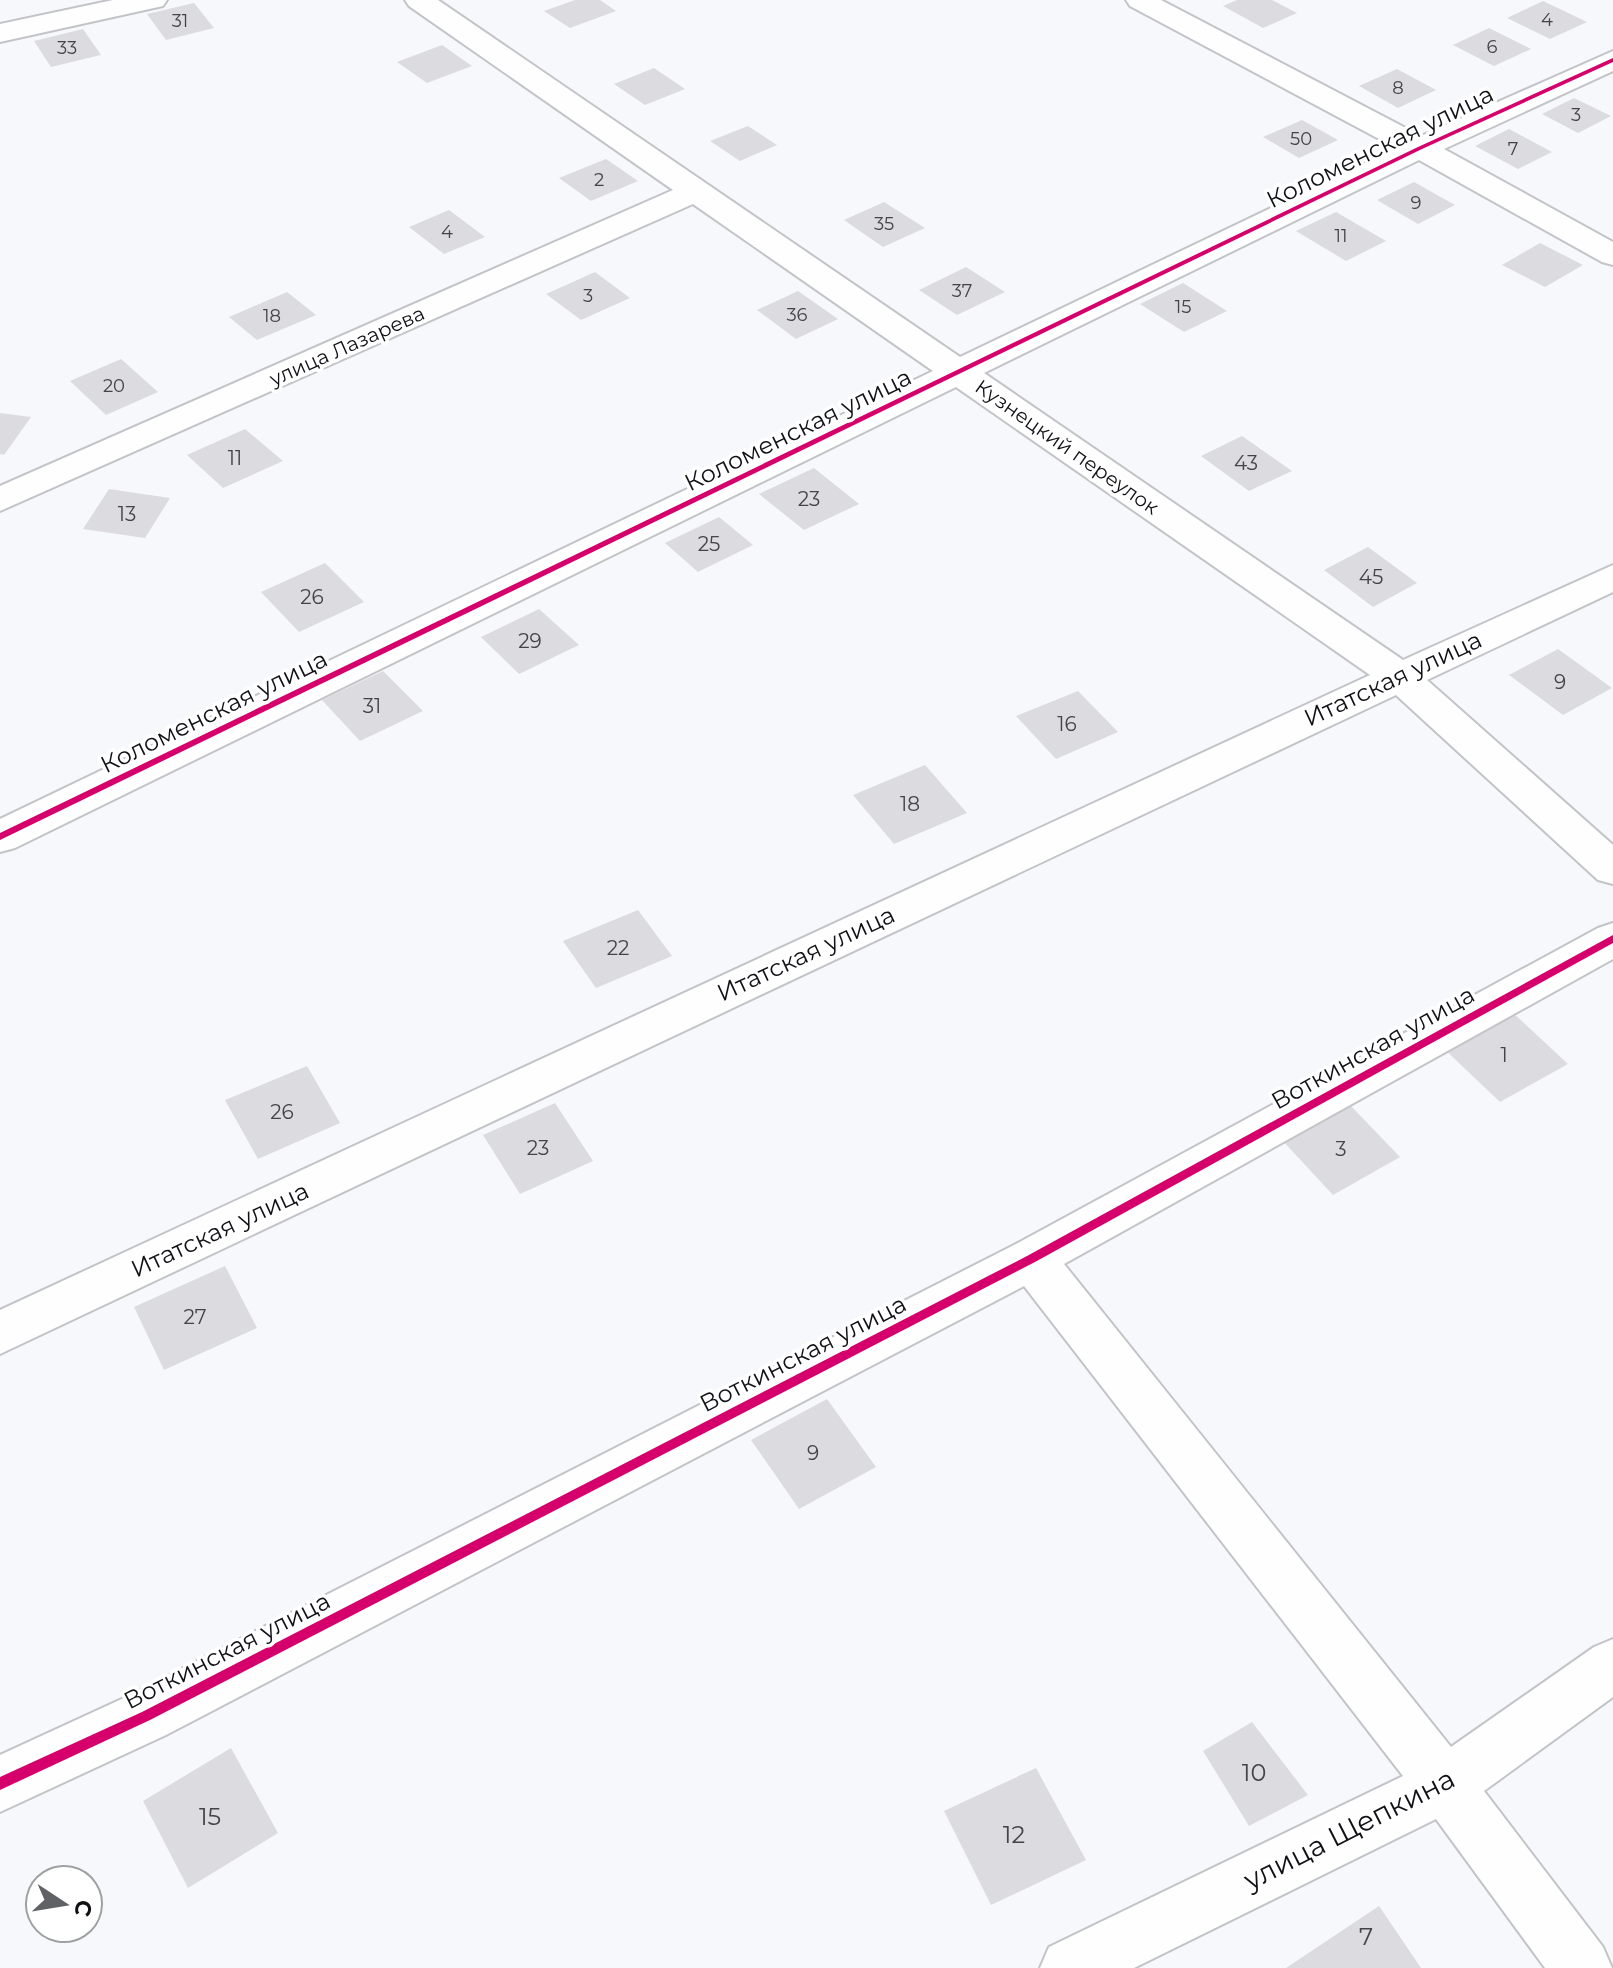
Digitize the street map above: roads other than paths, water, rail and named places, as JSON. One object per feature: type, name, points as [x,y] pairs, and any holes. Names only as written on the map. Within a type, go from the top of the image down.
[{"type":"street","points":[[0,33],[153,0]]},
{"type":"street","name":"Кузнецкий переулок","points":[[419,0],[1399,676],[1613,869]]},
{"type":"street","points":[[1140,0],[1420,148],[1613,255]]},
{"type":"street","name":"Коломенская улица","points":[[0,837],[960,374],[1420,148],[1613,60]]},
{"type":"street","name":"улица Лазарева","points":[[0,500],[694,192]]},
{"type":"street","name":"Итатская улица","points":[[0,1333],[1613,577]]},
{"type":"street","name":"Воткинская улица","points":[[0,1784],[146,1716],[1031,1259],[1613,939]]},
{"type":"street","points":[[1031,1259],[1445,1785],[1582,1968]]},
{"type":"street","name":"улица Щепкина","points":[[1070,1968],[1445,1785],[1613,1665]]}]
